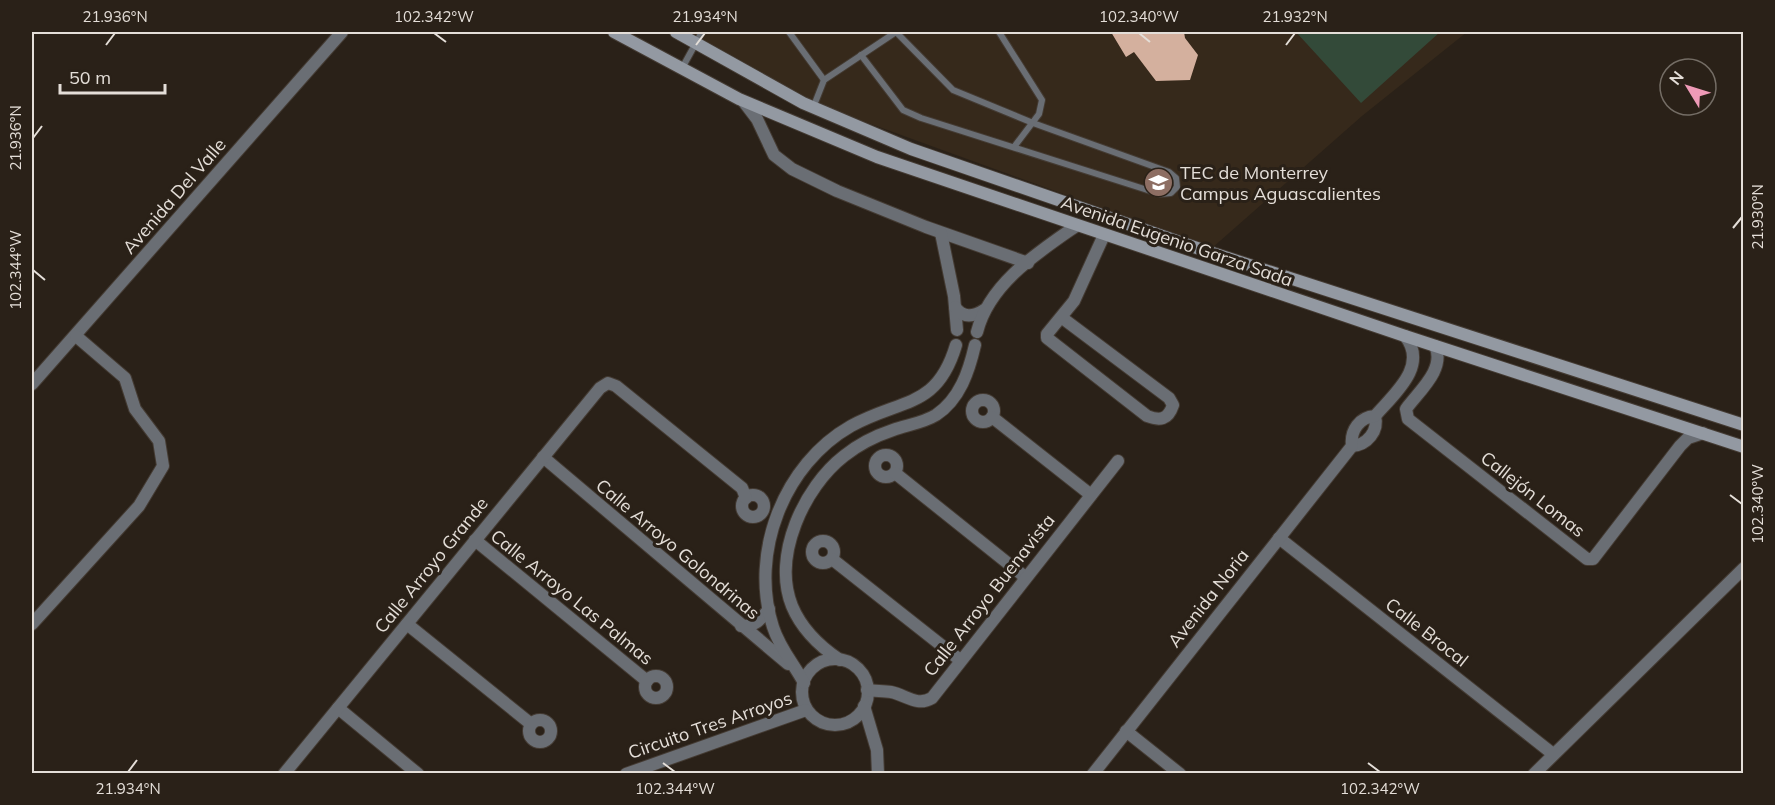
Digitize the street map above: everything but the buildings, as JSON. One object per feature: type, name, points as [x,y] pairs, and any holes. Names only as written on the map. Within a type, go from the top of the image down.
[{"type":"main road","name":"Avenida Eugenio Garza Sada","points":[[615,32],[744,102],[876,158],[1743,447]]},
{"type":"main road","name":"Avenida Eugenio Garza Sada","points":[[676,32],[701,35],[764,83],[813,108],[911,148],[1197,248],[1743,425]]},
{"type":"street","name":"Avenida Del Valle","points":[[32,384],[342,32]]},
{"type":"street","points":[[744,102],[761,125],[774,155],[792,170],[837,191],[941,233],[1028,263]]},
{"type":"street","points":[[977,332],[984,310],[1005,283],[1076,226]]},
{"type":"street","points":[[941,233],[957,330]]},
{"type":"street","points":[[1061,317],[1169,398],[1173,405],[1170,414],[1164,419],[1156,420],[1147,416],[1049,342],[1047,334],[1074,301],[1104,235]]},
{"type":"street","points":[[955,307],[964,315],[970,316],[984,310]]},
{"type":"street","points":[[32,624],[139,506],[163,466],[159,441],[135,409],[125,378],[76,336]]},
{"type":"street","name":"Avenida Noria","points":[[1093,774],[1352,446],[1364,443],[1368,439],[1376,425],[1375,416],[1412,368],[1414,354],[1405,336]]},
{"type":"street","name":"Circuito Tres Arroyos","points":[[804,682],[791,667],[773,628],[769,609],[767,578],[769,539],[778,507],[795,478],[819,451],[850,427],[889,408],[918,400],[933,390],[944,376],[956,345]]},
{"type":"street","points":[[878,774],[877,750],[864,706],[867,690],[862,675],[855,667],[820,646],[803,627],[791,605],[786,570],[793,530],[803,503],[821,478],[844,456],[870,438],[936,414],[946,405],[968,375],[975,345]]},
{"type":"street","name":"Callejón Lomas","points":[[1435,346],[1439,358],[1437,369],[1405,414],[1408,419],[1590,560],[1680,446],[1689,438],[1703,433]]},
{"type":"street","name":"Calle Arroyo Grande","points":[[284,774],[600,388],[608,383],[616,386],[742,488],[746,498]]},
{"type":"street","points":[[992,417],[1091,495]]},
{"type":"street","name":"Calle Arroyo Golondrinas","points":[[543,457],[791,667]]},
{"type":"street","name":"Calle Arroyo Buenavista","points":[[867,690],[893,692],[925,702],[932,698],[1118,461]]},
{"type":"street","points":[[895,473],[1025,578]]},
{"type":"street","name":"Calle Brocal","points":[[1279,538],[1553,754]]},
{"type":"street","name":"Calle Arroyo Las Palmas","points":[[475,540],[647,681]]},
{"type":"street","points":[[832,559],[960,660]]},
{"type":"street","points":[[1534,774],[1743,568]]},
{"type":"street","points":[[741,626],[750,627],[758,622],[769,609]]},
{"type":"street","points":[[406,624],[531,724]]},
{"type":"street","name":"Circuito Tres Arroyos","points":[[840,660],[818,664],[804,682],[802,699],[806,710],[818,721],[840,725],[850,721],[864,706]]},
{"type":"street","points":[[338,708],[418,774]]},
{"type":"street","name":"Circuito Tres Arroyos","points":[[626,774],[806,710]]},
{"type":"street","points":[[1126,731],[1180,774]]},
{"type":"lane","points":[[789,32],[824,80]]},
{"type":"lane","points":[[813,108],[824,80],[861,55],[896,32],[953,90],[1033,123],[1169,172],[1176,178],[1177,187],[1172,193],[1160,194],[921,118],[903,110],[861,55]]},
{"type":"lane","points":[[999,32],[1042,100],[1039,114],[1014,147]]},
{"type":"lane","points":[[681,69],[701,35]]},
{"type":"shaded area","name":"TEC de Monterrey Campus Aguascalientes","points":[[690,32],[1467,32],[1362,116],[1212,248],[805,100]]},
{"type":"green space","points":[[1296,32],[1440,32],[1361,103]]},
{"type":"place","name":"TEC de Monterrey Campus Aguascalientes","points":[[1159,182]]}]
